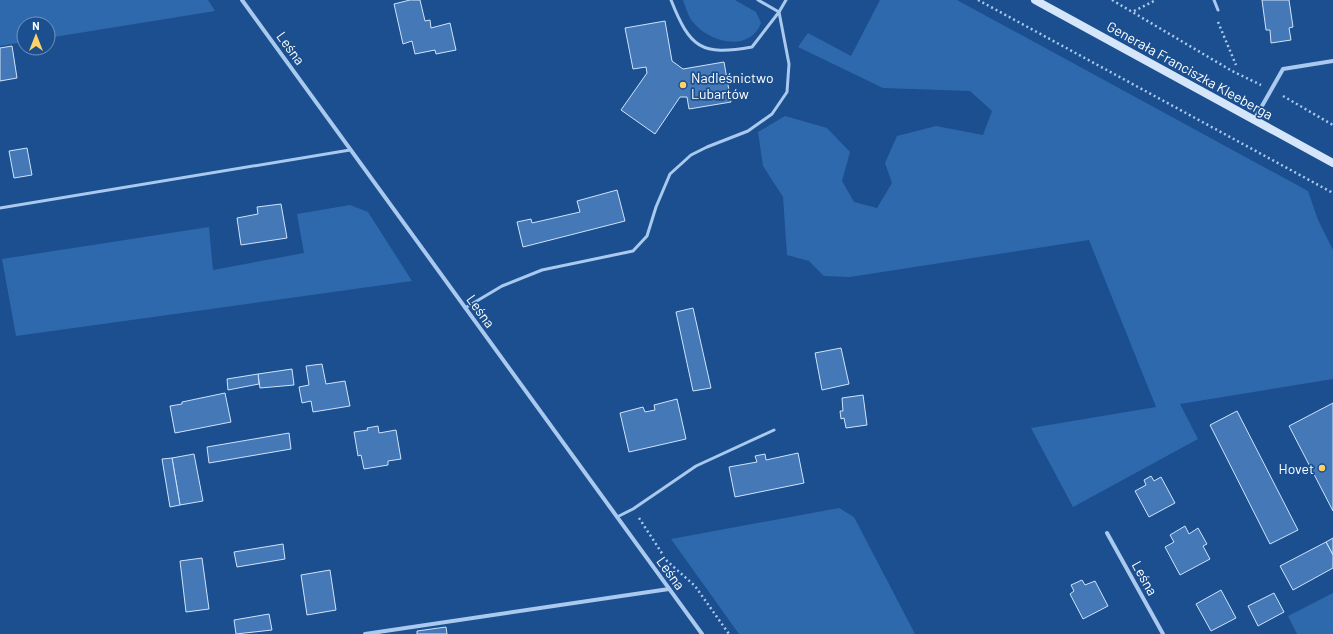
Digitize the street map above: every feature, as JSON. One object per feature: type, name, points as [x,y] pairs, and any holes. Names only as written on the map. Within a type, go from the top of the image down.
[{"type":"main road","name":"Generała Franciszka Kleeberga","points":[[1035,0],[1333,163]]},
{"type":"street","name":"Leśna","points":[[242,0],[702,634]]},
{"type":"street","points":[[1254,120],[1283,69],[1333,61]]},
{"type":"street","name":"Leśna","points":[[1107,533],[1163,634]]},
{"type":"street","points":[[365,634],[669,588]]},
{"type":"lane","points":[[671,0],[680,22],[691,39],[710,50],[730,51],[752,47],[779,12],[786,0]]},
{"type":"lane","points":[[465,308],[502,286],[542,270],[633,251],[647,236],[656,207],[670,174],[692,155],[707,147],[748,131],[772,114],[787,92],[789,64],[779,12],[758,0]]},
{"type":"lane","points":[[1214,0],[1218,10]]},
{"type":"lane","points":[[0,208],[350,150]]},
{"type":"lane","points":[[617,517],[634,509],[696,466],[774,430]]},
{"type":"path","points":[[978,0],[1333,194]]},
{"type":"path","points":[[1112,0],[1232,71],[1271,90],[1333,124]]},
{"type":"path","points":[[1134,12],[1156,0]]},
{"type":"path","points":[[1218,10],[1217,25],[1236,65]]},
{"type":"path","points":[[634,509],[668,561],[695,586],[729,634]]},
{"type":"shaded area","points":[[0,0],[208,0],[215,11],[56,37],[56,16],[16,16],[16,43],[0,46]]},
{"type":"shaded area","points":[[683,0],[735,0],[756,12],[761,23],[755,33],[747,39],[737,42],[715,38],[705,33],[690,18]]},
{"type":"shaded area","points":[[880,0],[957,0],[1308,191],[1318,220],[1333,250],[1333,379],[1180,404],[1198,439],[1073,507],[1031,428],[1156,407],[1089,240],[850,277],[824,276],[809,261],[787,255],[783,197],[763,166],[758,132],[785,116],[827,128],[850,152],[842,181],[854,202],[877,208],[892,183],[885,163],[897,136],[936,126],[983,135],[992,111],[970,91],[883,88],[798,47],[808,33],[851,56]]},
{"type":"shaded area","points":[[350,205],[368,212],[412,281],[16,336],[2,259],[209,227],[213,270],[304,253],[297,214]]},
{"type":"shaded area","points":[[839,508],[854,517],[915,634],[739,634],[671,539]]},
{"type":"shaded area","points":[[1333,593],[1333,634],[1297,634],[1288,616]]},
{"type":"building","points":[[410,0],[420,0],[425,21],[430,20],[431,28],[450,23],[456,50],[436,54],[435,50],[415,54],[412,41],[403,44],[394,4]]},
{"type":"building","points":[[1262,0],[1289,0],[1293,27],[1289,28],[1291,40],[1271,43],[1270,30],[1266,30]]},
{"type":"building","name":"Nadleśnictwo Lubartów","points":[[665,21],[672,61],[683,69],[724,62],[731,102],[689,109],[687,97],[680,97],[655,134],[621,110],[647,73],[646,67],[633,69],[625,28]]},
{"type":"building","points":[[12,46],[17,78],[0,81],[0,48]]},
{"type":"building","points":[[27,148],[32,175],[14,178],[9,151]]},
{"type":"building","points":[[617,190],[625,221],[523,247],[517,222],[531,219],[532,223],[580,212],[577,201]]},
{"type":"building","points":[[281,204],[287,238],[241,245],[237,218],[258,214],[257,207]]},
{"type":"building","points":[[693,308],[711,388],[693,391],[676,312]]},
{"type":"building","points":[[841,348],[849,384],[822,390],[815,353]]},
{"type":"building","points":[[322,364],[326,384],[345,381],[350,406],[313,412],[311,401],[302,403],[299,387],[309,385],[306,366]]},
{"type":"building","points":[[292,369],[294,385],[260,388],[258,374]]},
{"type":"building","points":[[258,374],[259,384],[228,390],[227,379]]},
{"type":"building","points":[[225,393],[231,422],[175,433],[170,406]]},
{"type":"building","points":[[863,395],[867,425],[846,428],[844,418],[841,419],[840,411],[843,411],[842,398]]},
{"type":"building","points":[[677,399],[686,439],[629,452],[620,413],[643,407],[645,412],[655,410],[654,405]]},
{"type":"building","name":"Hovet","points":[[1333,403],[1333,511],[1289,426]]},
{"type":"building","points":[[1237,411],[1298,530],[1270,544],[1210,425]]},
{"type":"building","points":[[378,426],[379,433],[396,430],[401,459],[388,461],[388,465],[364,469],[361,455],[358,456],[354,432],[368,430],[367,428]]},
{"type":"building","points":[[289,433],[291,449],[209,463],[207,447]]},
{"type":"building","points":[[798,453],[804,483],[735,497],[729,467],[757,462],[755,456],[765,454],[766,460]]},
{"type":"building","points":[[194,454],[203,501],[180,505],[172,458]]},
{"type":"building","points":[[172,458],[180,505],[170,507],[162,459]]},
{"type":"building","points":[[1151,476],[1154,481],[1161,477],[1175,503],[1149,517],[1135,491],[1146,485],[1144,480]]},
{"type":"building","points":[[1185,526],[1189,534],[1198,528],[1207,544],[1203,546],[1210,559],[1180,575],[1165,547],[1174,542],[1170,535]]},
{"type":"building","points":[[1333,538],[1333,555],[1326,542]]},
{"type":"building","points":[[1326,542],[1333,555],[1333,568],[1293,590],[1280,566]]},
{"type":"building","points":[[283,544],[285,559],[237,567],[234,552]]},
{"type":"building","points":[[202,558],[209,609],[186,612],[180,561]]},
{"type":"building","points":[[330,570],[336,610],[307,615],[301,575]]},
{"type":"building","points":[[1082,580],[1085,585],[1095,581],[1108,606],[1083,619],[1070,594],[1074,591],[1071,585]]},
{"type":"building","points":[[1221,590],[1236,618],[1211,631],[1196,604]]},
{"type":"building","points":[[1274,593],[1284,612],[1258,626],[1248,606]]},
{"type":"building","points":[[269,614],[272,630],[236,634],[234,620]]},
{"type":"building","points":[[446,627],[447,634],[417,634],[417,631]]},
{"type":"place","name":"Nadleśnictwo Lubartów","points":[[683,85]]},
{"type":"place","name":"Hovet","points":[[1322,468]]}]
